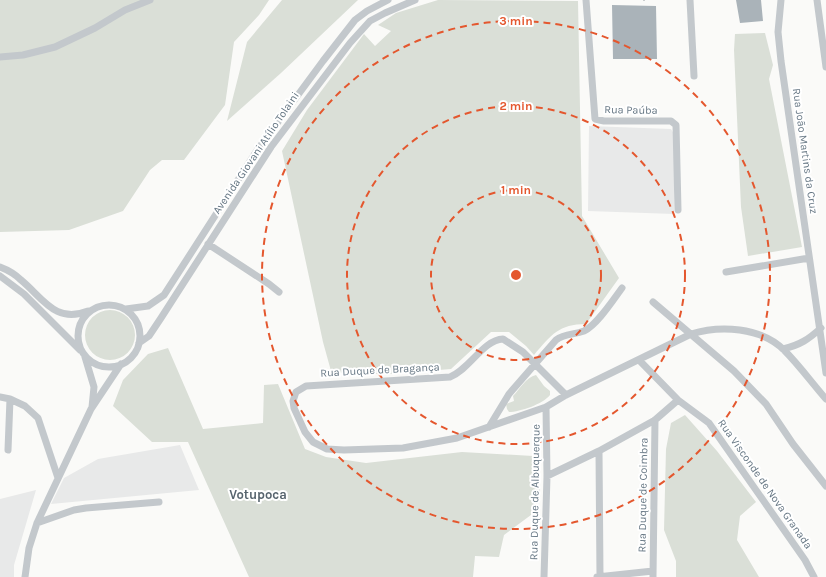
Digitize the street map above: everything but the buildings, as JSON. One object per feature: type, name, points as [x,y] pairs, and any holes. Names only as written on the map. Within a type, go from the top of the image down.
[{"type":"street","points":[[0,57],[23,55],[55,47],[96,28],[125,10],[150,0]]},
{"type":"street","name":"Avenida Giovani Atílio Tolaini","points":[[126,309],[148,306],[164,295],[258,149],[318,67],[355,20],[367,11],[388,0]]},
{"type":"street","name":"Avenida Giovani Atílio Tolaini","points":[[139,343],[149,336],[272,147],[354,39],[370,21],[415,0]]},
{"type":"street","name":"Rua Paúba","points":[[586,0],[595,119],[604,121],[671,121],[676,125],[678,210]]},
{"type":"street","points":[[690,0],[694,76]]},
{"type":"street","name":"Rua João Martins da Cruz","points":[[781,0],[778,32],[781,61],[826,373]]},
{"type":"street","points":[[817,0],[826,67]]},
{"type":"street","points":[[208,244],[279,292]]},
{"type":"street","points":[[726,272],[809,258]]},
{"type":"street","points":[[0,267],[21,280],[54,311],[73,315],[109,304],[126,309],[138,324],[140,334],[139,343],[133,356],[122,364],[92,409],[58,478],[37,523],[29,548],[25,577]]},
{"type":"street","points":[[0,276],[24,294],[83,354],[98,365],[110,367],[122,364]]},
{"type":"street","points":[[488,427],[509,394],[535,364],[562,336],[583,332],[593,325],[622,288]]},
{"type":"street","points":[[653,302],[734,371],[766,404],[793,444],[825,482]]},
{"type":"street","points":[[92,309],[85,315],[78,329],[77,337],[94,387],[92,409]]},
{"type":"street","points":[[784,349],[798,346],[811,338],[820,328]]},
{"type":"street","points":[[488,427],[546,407],[566,395],[691,334],[713,329],[740,330],[771,340],[784,349],[826,399]]},
{"type":"street","name":"Rua Duque de Bragança","points":[[488,427],[457,438],[403,448],[344,450],[319,446],[306,432],[293,401],[296,392],[306,386],[450,376],[465,368],[489,343],[498,339],[508,341],[523,352],[566,395]]},
{"type":"street","name":"Rua Visconde de Nova Granada","points":[[639,360],[678,400],[709,423],[805,560],[814,577]]},
{"type":"street","points":[[0,397],[10,399],[25,406],[38,418],[58,478]]},
{"type":"street","points":[[8,450],[10,399]]},
{"type":"street","points":[[547,476],[600,451],[655,420],[678,400]]},
{"type":"street","name":"Rua Duque de Albuquerque","points":[[544,577],[547,476],[546,407]]},
{"type":"street","name":"Rua Duque de Coimbra","points":[[653,574],[655,420]]},
{"type":"street","points":[[600,451],[600,577]]},
{"type":"street","points":[[37,523],[74,510],[159,502]]},
{"type":"street","points":[[597,577],[653,574]]},
{"type":"shaded area","points":[[0,0],[269,0],[259,15],[234,42],[225,105],[184,160],[162,160],[150,170],[123,211],[69,230],[0,232]]},
{"type":"shaded area","points":[[282,0],[358,0],[281,73],[227,121],[247,42]]},
{"type":"shaded area","points":[[438,0],[578,1],[582,216],[619,278],[586,324],[569,326],[556,332],[534,355],[526,346],[509,332],[491,332],[451,369],[390,374],[350,374],[331,371],[323,342],[282,151],[307,110],[364,34],[375,46],[391,31],[378,25],[396,13]]},
{"type":"shaded area","points":[[765,33],[773,65],[769,79],[802,247],[748,256],[741,207],[734,50],[735,34]]},
{"type":"shaded area","points":[[589,126],[671,129],[674,134],[674,214],[588,211]]},
{"type":"shaded area","points":[[110,310],[119,312],[130,321],[135,335],[133,344],[124,355],[110,360],[101,358],[90,349],[85,335],[87,326],[96,315]]},
{"type":"shaded area","points":[[168,348],[203,429],[263,423],[264,385],[278,384],[305,449],[326,457],[366,463],[462,452],[533,456],[540,490],[535,512],[504,535],[499,557],[475,556],[473,577],[249,577],[188,442],[152,442],[113,406],[123,380],[148,354]]},
{"type":"shaded area","points":[[536,375],[544,386],[550,391],[550,395],[531,407],[519,411],[509,412],[506,404],[514,401],[513,396],[523,384],[529,378]]},
{"type":"shaded area","points":[[685,415],[717,451],[756,502],[740,516],[737,540],[759,577],[676,577],[676,561],[664,530],[666,449],[671,423]]},
{"type":"shaded area","points":[[180,445],[199,490],[51,504],[64,478],[98,459]]},
{"type":"shaded area","points":[[36,490],[14,565],[14,577],[0,577],[0,499]]},
{"type":"district","name":"Votupoca","points":[[258,494]]}]
